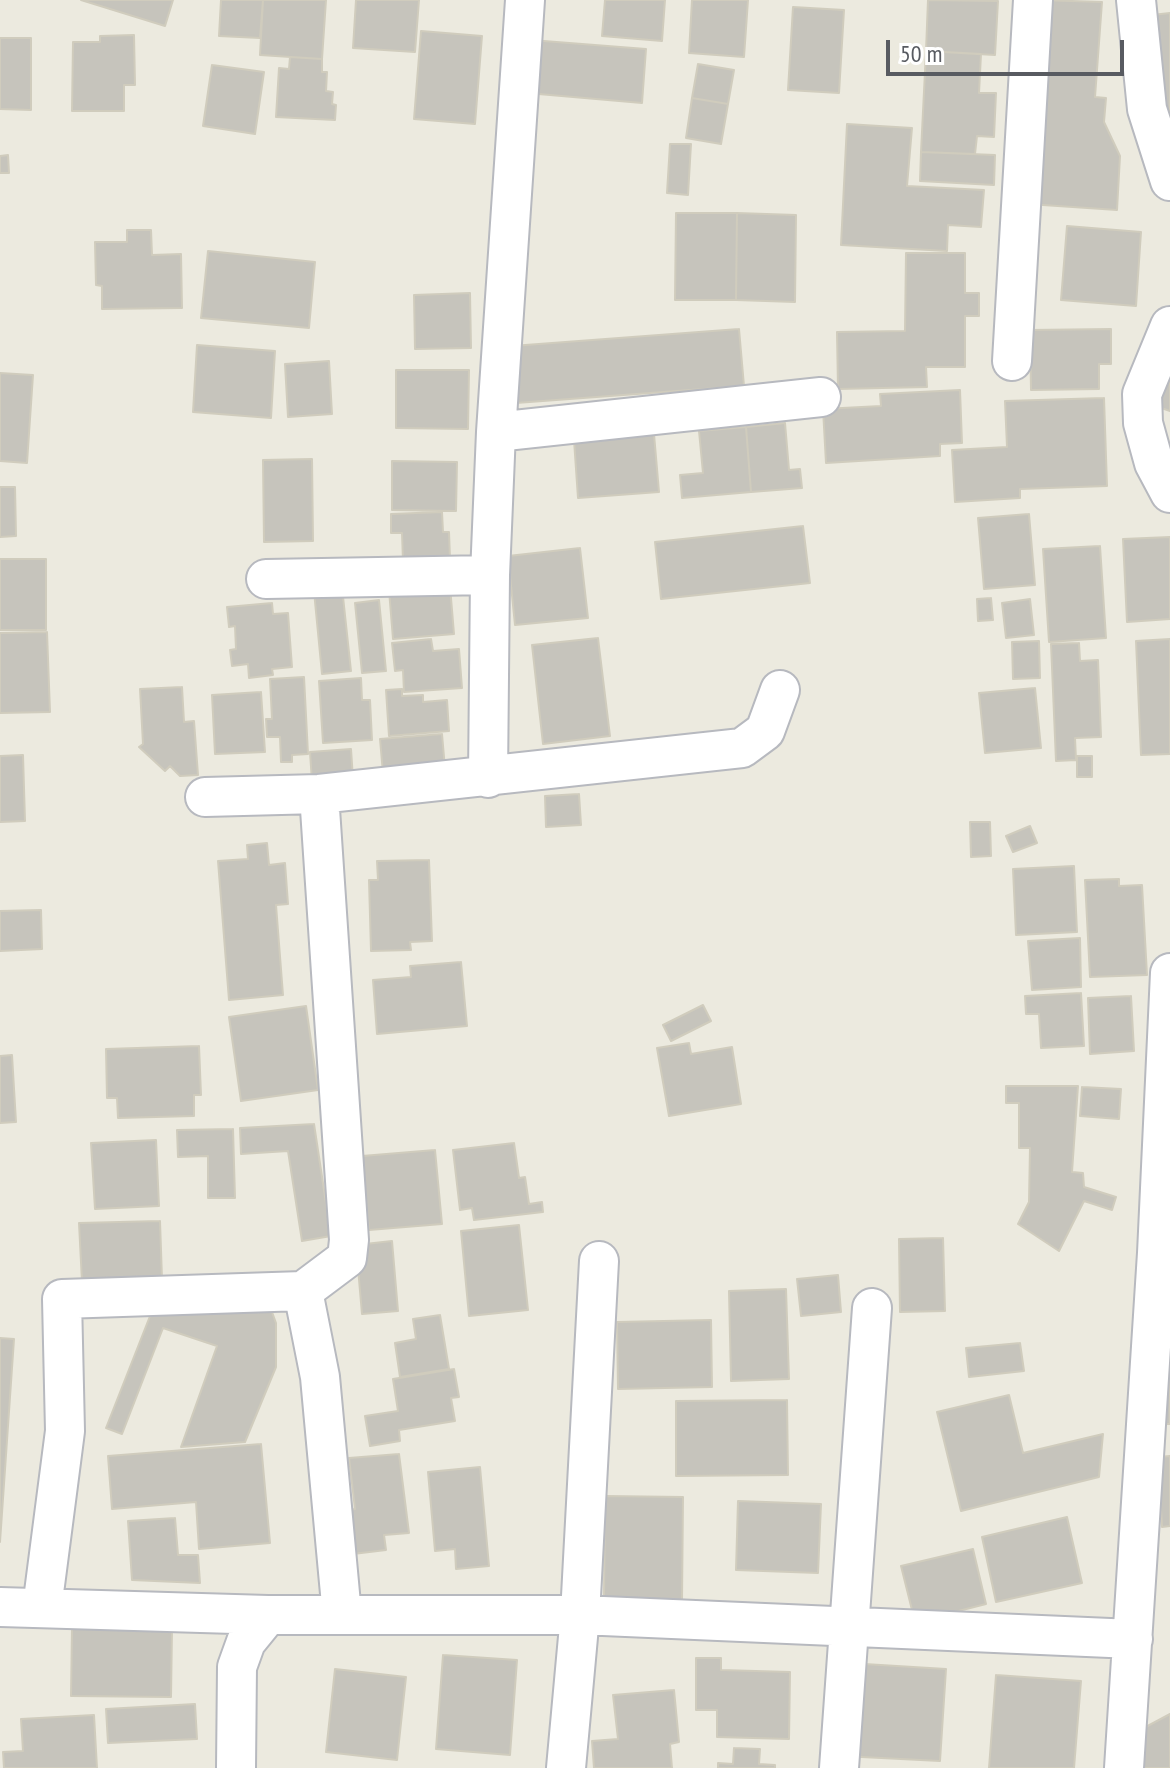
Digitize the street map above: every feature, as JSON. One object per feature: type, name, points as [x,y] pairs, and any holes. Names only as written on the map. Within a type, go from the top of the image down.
[{"type":"street","points":[[488,778],[490,575],[496,432],[525,0]]},
{"type":"street","points":[[1012,361],[1033,0]]},
{"type":"street","points":[[1136,0],[1147,109],[1170,181]]},
{"type":"street","points":[[1170,326],[1142,394],[1143,423],[1150,450],[1165,488],[1170,493]]},
{"type":"street","points":[[496,432],[821,397]]},
{"type":"street","points":[[266,579],[490,575]]},
{"type":"street","points":[[205,797],[319,794],[742,748],[765,731],[780,690]]},
{"type":"street","points":[[42,1608],[65,1431],[62,1299],[303,1291],[347,1258],[349,1240],[319,794]]},
{"type":"street","points":[[1124,1768],[1170,973]]},
{"type":"street","points":[[566,1768],[580,1615],[599,1261]]},
{"type":"street","points":[[303,1291],[320,1377],[342,1615]]},
{"type":"street","points":[[839,1768],[872,1308]]},
{"type":"street","points":[[0,1607],[268,1615],[580,1615],[1133,1639]]},
{"type":"street","points":[[236,1768],[237,1667],[246,1642],[268,1615]]},
{"type":"building","points":[[81,0],[173,0],[165,26]]},
{"type":"building","points":[[221,0],[263,0],[260,38],[219,36]]},
{"type":"building","points":[[263,0],[326,0],[322,59],[260,55]]},
{"type":"building","points":[[356,0],[419,0],[415,52],[353,48]]},
{"type":"building","points":[[605,0],[665,0],[662,41],[602,36]]},
{"type":"building","points":[[692,0],[748,0],[744,57],[689,53]]},
{"type":"building","points":[[928,0],[998,1],[995,55],[926,51]]},
{"type":"building","points":[[1041,0],[1102,2],[1095,97],[1106,98],[1104,122],[1120,156],[1117,210],[1028,204]]},
{"type":"building","points":[[793,7],[844,10],[839,93],[788,90]]},
{"type":"building","points":[[1170,13],[1170,132],[1143,16]]},
{"type":"building","points":[[421,31],[482,36],[475,124],[414,119]]},
{"type":"building","points":[[134,35],[135,85],[124,85],[124,111],[72,111],[73,42],[100,42],[100,36]]},
{"type":"building","points":[[0,38],[31,38],[31,110],[0,109]]},
{"type":"building","points":[[531,40],[646,49],[642,103],[527,93]]},
{"type":"building","points":[[926,51],[981,54],[979,93],[996,93],[994,137],[977,136],[975,154],[921,152]]},
{"type":"building","points":[[290,57],[322,59],[322,72],[327,72],[326,91],[333,92],[332,104],[336,105],[335,120],[276,117],[279,68],[289,69]]},
{"type":"building","points":[[698,64],[734,70],[728,104],[692,98]]},
{"type":"building","points":[[212,65],[264,72],[255,134],[203,126]]},
{"type":"building","points":[[692,98],[728,104],[721,144],[686,138]]},
{"type":"building","points":[[847,124],[912,128],[907,186],[984,190],[981,227],[948,225],[947,251],[841,245]]},
{"type":"building","points":[[670,144],[691,144],[688,195],[667,193]]},
{"type":"building","points":[[921,152],[995,155],[994,185],[920,181]]},
{"type":"building","points":[[8,155],[9,173],[0,173],[0,156]]},
{"type":"building","points":[[676,213],[737,213],[736,300],[675,300]]},
{"type":"building","points":[[737,213],[796,215],[795,302],[736,300]]},
{"type":"building","points":[[1067,226],[1141,232],[1136,306],[1061,300]]},
{"type":"building","points":[[127,230],[151,230],[152,255],[181,254],[182,308],[102,309],[102,286],[96,285],[95,242],[127,242]]},
{"type":"building","points":[[208,251],[315,262],[309,328],[201,318]]},
{"type":"building","points":[[906,253],[965,253],[965,293],[979,293],[979,316],[965,316],[965,367],[926,367],[927,387],[838,389],[837,332],[905,331]]},
{"type":"building","points":[[470,293],[471,348],[415,349],[414,295]]},
{"type":"building","points":[[739,329],[744,386],[516,403],[512,346]]},
{"type":"building","points":[[1111,329],[1111,364],[1099,364],[1099,389],[1031,390],[1030,330]]},
{"type":"building","points":[[197,345],[275,351],[271,418],[193,412]]},
{"type":"building","points":[[1170,360],[1170,411],[1147,403]]},
{"type":"building","points":[[329,361],[332,414],[288,417],[285,364]]},
{"type":"building","points":[[396,370],[469,370],[468,429],[396,428]]},
{"type":"building","points":[[0,373],[33,375],[27,463],[0,461]]},
{"type":"building","points":[[960,390],[962,443],[940,444],[940,456],[826,463],[823,409],[881,406],[880,394]]},
{"type":"building","points":[[1104,398],[1107,486],[1020,489],[1020,498],[955,502],[952,450],[1007,447],[1005,401]]},
{"type":"building","points":[[785,423],[789,470],[800,469],[802,488],[751,492],[746,427]]},
{"type":"building","points":[[746,427],[751,492],[682,498],[680,475],[703,473],[699,431]]},
{"type":"building","points":[[654,434],[659,492],[578,498],[574,440]]},
{"type":"building","points":[[312,459],[313,541],[264,542],[263,460]]},
{"type":"building","points":[[392,461],[457,462],[456,511],[392,510]]},
{"type":"building","points":[[0,487],[15,487],[16,536],[0,537]]},
{"type":"building","points":[[442,512],[443,532],[449,532],[450,559],[403,561],[402,533],[391,533],[391,514]]},
{"type":"building","points":[[1029,514],[1035,585],[984,589],[978,518]]},
{"type":"building","points":[[803,526],[810,583],[661,599],[655,542]]},
{"type":"building","points":[[1170,537],[1170,619],[1127,622],[1123,539]]},
{"type":"building","points":[[1100,546],[1106,638],[1049,642],[1043,549]]},
{"type":"building","points":[[580,548],[588,618],[515,625],[508,556]]},
{"type":"building","points":[[0,559],[46,559],[46,630],[0,630]]},
{"type":"building","points":[[341,578],[351,671],[322,674],[313,581]]},
{"type":"building","points":[[450,586],[454,634],[393,639],[389,590]]},
{"type":"building","points":[[991,598],[993,620],[978,621],[977,599]]},
{"type":"building","points":[[1030,599],[1034,635],[1006,638],[1002,603]]},
{"type":"building","points":[[379,600],[386,671],[362,673],[355,603]]},
{"type":"building","points":[[272,603],[273,614],[288,613],[292,667],[272,669],[273,675],[249,678],[248,664],[232,666],[230,650],[236,649],[235,626],[229,627],[227,607]]},
{"type":"building","points":[[47,632],[50,712],[0,713],[0,633]]},
{"type":"building","points":[[598,638],[610,736],[543,744],[532,645]]},
{"type":"building","points":[[431,639],[433,651],[459,649],[462,688],[404,692],[403,670],[395,671],[392,643]]},
{"type":"building","points":[[1170,639],[1170,754],[1141,755],[1136,641]]},
{"type":"building","points":[[1039,641],[1040,678],[1013,679],[1012,642]]},
{"type":"building","points":[[1079,643],[1080,661],[1098,660],[1101,737],[1075,738],[1076,760],[1056,761],[1051,644]]},
{"type":"building","points":[[304,677],[308,754],[292,755],[292,762],[281,762],[280,737],[267,737],[266,719],[272,719],[270,679]]},
{"type":"building","points":[[361,678],[362,700],[370,700],[372,740],[323,743],[319,681]]},
{"type":"building","points":[[182,687],[184,722],[194,721],[198,775],[180,776],[170,766],[165,771],[139,747],[143,744],[140,689]]},
{"type":"building","points":[[1035,688],[1041,748],[985,753],[979,693]]},
{"type":"building","points":[[402,689],[402,696],[423,695],[423,702],[447,700],[449,731],[389,736],[386,690]]},
{"type":"building","points":[[261,692],[265,752],[215,754],[212,695]]},
{"type":"building","points":[[442,734],[446,780],[384,785],[380,739]]},
{"type":"building","points":[[351,749],[353,779],[312,782],[310,752]]},
{"type":"building","points":[[23,755],[25,821],[0,822],[0,756]]},
{"type":"building","points":[[1077,756],[1092,756],[1092,777],[1077,777]]},
{"type":"building","points":[[579,794],[581,825],[546,827],[545,796]]},
{"type":"building","points":[[970,822],[990,822],[991,856],[971,857]]},
{"type":"building","points":[[1030,826],[1037,843],[1013,852],[1006,836]]},
{"type":"building","points":[[267,843],[269,865],[285,863],[288,904],[276,905],[283,995],[229,1000],[218,861],[248,859],[247,845]]},
{"type":"building","points":[[429,860],[432,941],[410,942],[411,950],[371,951],[369,880],[378,880],[377,861]]},
{"type":"building","points":[[1074,866],[1077,932],[1016,935],[1013,869]]},
{"type":"building","points":[[1119,879],[1119,886],[1142,885],[1147,975],[1090,977],[1085,880]]},
{"type":"building","points":[[41,910],[42,949],[0,951],[0,911]]},
{"type":"building","points":[[1080,938],[1081,987],[1032,990],[1028,941]]},
{"type":"building","points":[[461,962],[467,1026],[377,1034],[373,980],[411,977],[410,966]]},
{"type":"building","points":[[1081,993],[1084,1046],[1041,1048],[1039,1014],[1026,1014],[1025,996]]},
{"type":"building","points":[[1131,996],[1134,1051],[1090,1054],[1088,998]]},
{"type":"building","points":[[703,1005],[711,1021],[671,1041],[663,1025]]},
{"type":"building","points":[[306,1006],[318,1090],[241,1101],[229,1017]]},
{"type":"building","points":[[689,1043],[691,1054],[732,1047],[741,1104],[669,1116],[657,1048]]},
{"type":"building","points":[[199,1046],[201,1095],[194,1095],[194,1116],[118,1118],[117,1098],[107,1098],[106,1049]]},
{"type":"building","points":[[12,1055],[16,1122],[0,1123],[0,1056]]},
{"type":"building","points":[[1006,1086],[1078,1086],[1072,1172],[1083,1173],[1084,1187],[1116,1197],[1112,1210],[1084,1201],[1059,1251],[1018,1224],[1029,1202],[1030,1148],[1019,1148],[1019,1103],[1006,1103]]},
{"type":"building","points":[[1082,1087],[1121,1089],[1119,1119],[1080,1116]]},
{"type":"building","points":[[314,1124],[331,1236],[302,1241],[288,1151],[241,1154],[240,1128]]},
{"type":"building","points":[[233,1129],[235,1198],[208,1198],[208,1156],[178,1157],[177,1130]]},
{"type":"building","points":[[156,1140],[159,1206],[95,1209],[91,1143]]},
{"type":"building","points":[[514,1143],[519,1178],[525,1177],[529,1204],[542,1202],[543,1212],[474,1220],[472,1208],[460,1210],[453,1150]]},
{"type":"building","points":[[435,1150],[442,1224],[369,1230],[362,1156]]},
{"type":"building","points":[[160,1221],[162,1279],[82,1282],[79,1223]]},
{"type":"building","points":[[519,1225],[528,1310],[469,1316],[461,1231]]},
{"type":"building","points":[[943,1238],[945,1311],[900,1312],[899,1239]]},
{"type":"building","points":[[392,1241],[398,1311],[362,1314],[356,1245]]},
{"type":"building","points":[[838,1275],[841,1312],[801,1316],[797,1279]]},
{"type":"building","points":[[786,1289],[789,1379],[731,1381],[729,1291]]},
{"type":"building","points":[[152,1311],[272,1312],[276,1323],[276,1367],[245,1442],[181,1447],[217,1346],[163,1328],[122,1434],[106,1428]]},
{"type":"building","points":[[440,1315],[449,1369],[400,1377],[395,1343],[416,1339],[413,1319]]},
{"type":"building","points":[[711,1320],[712,1387],[618,1389],[617,1322]]},
{"type":"building","points":[[0,1338],[14,1339],[0,1542]]},
{"type":"building","points":[[1020,1343],[1024,1371],[969,1377],[966,1348]]},
{"type":"building","points":[[454,1369],[459,1397],[451,1398],[455,1421],[399,1430],[400,1441],[370,1446],[365,1416],[398,1411],[393,1379]]},
{"type":"building","points":[[1162,1370],[1170,1370],[1170,1424],[1156,1424]]},
{"type":"building","points":[[1009,1395],[1023,1453],[1103,1434],[1099,1477],[961,1511],[937,1412]]},
{"type":"building","points":[[787,1400],[788,1475],[676,1476],[676,1401]]},
{"type":"building","points":[[261,1444],[270,1543],[199,1549],[196,1502],[112,1509],[108,1456]]},
{"type":"building","points":[[399,1454],[409,1533],[384,1535],[386,1550],[353,1554],[347,1510],[355,1509],[349,1458]]},
{"type":"building","points":[[1170,1456],[1170,1526],[1162,1527],[1158,1457]]},
{"type":"building","points":[[480,1467],[489,1566],[456,1569],[455,1549],[435,1551],[428,1472]]},
{"type":"building","points":[[605,1496],[683,1497],[682,1600],[604,1599]]},
{"type":"building","points":[[738,1501],[821,1504],[818,1573],[736,1570]]},
{"type":"building","points":[[1067,1517],[1082,1583],[996,1602],[982,1537]]},
{"type":"building","points":[[175,1518],[178,1555],[198,1555],[200,1583],[132,1580],[128,1521]]},
{"type":"building","points":[[973,1549],[986,1604],[915,1622],[901,1566]]},
{"type":"building","points":[[72,1628],[172,1629],[171,1697],[71,1696]]},
{"type":"building","points":[[443,1655],[517,1660],[510,1755],[436,1749]]},
{"type":"building","points":[[696,1658],[721,1658],[721,1670],[790,1672],[789,1739],[717,1737],[717,1710],[696,1710]]},
{"type":"building","points":[[848,1663],[946,1669],[940,1761],[842,1756]]},
{"type":"building","points":[[335,1669],[406,1677],[397,1760],[326,1752]]},
{"type":"building","points":[[996,1675],[1081,1681],[1074,1768],[989,1768]]},
{"type":"building","points":[[674,1690],[679,1742],[670,1744],[672,1768],[594,1768],[592,1741],[618,1739],[613,1695]]},
{"type":"building","points":[[195,1704],[197,1739],[108,1743],[106,1709]]},
{"type":"building","points":[[1170,1714],[1170,1768],[1133,1768],[1142,1729]]},
{"type":"building","points":[[94,1715],[97,1768],[4,1768],[3,1752],[23,1751],[21,1719]]},
{"type":"building","points":[[734,1748],[760,1749],[759,1764],[775,1765],[775,1768],[718,1768],[718,1763],[733,1764]]}]
